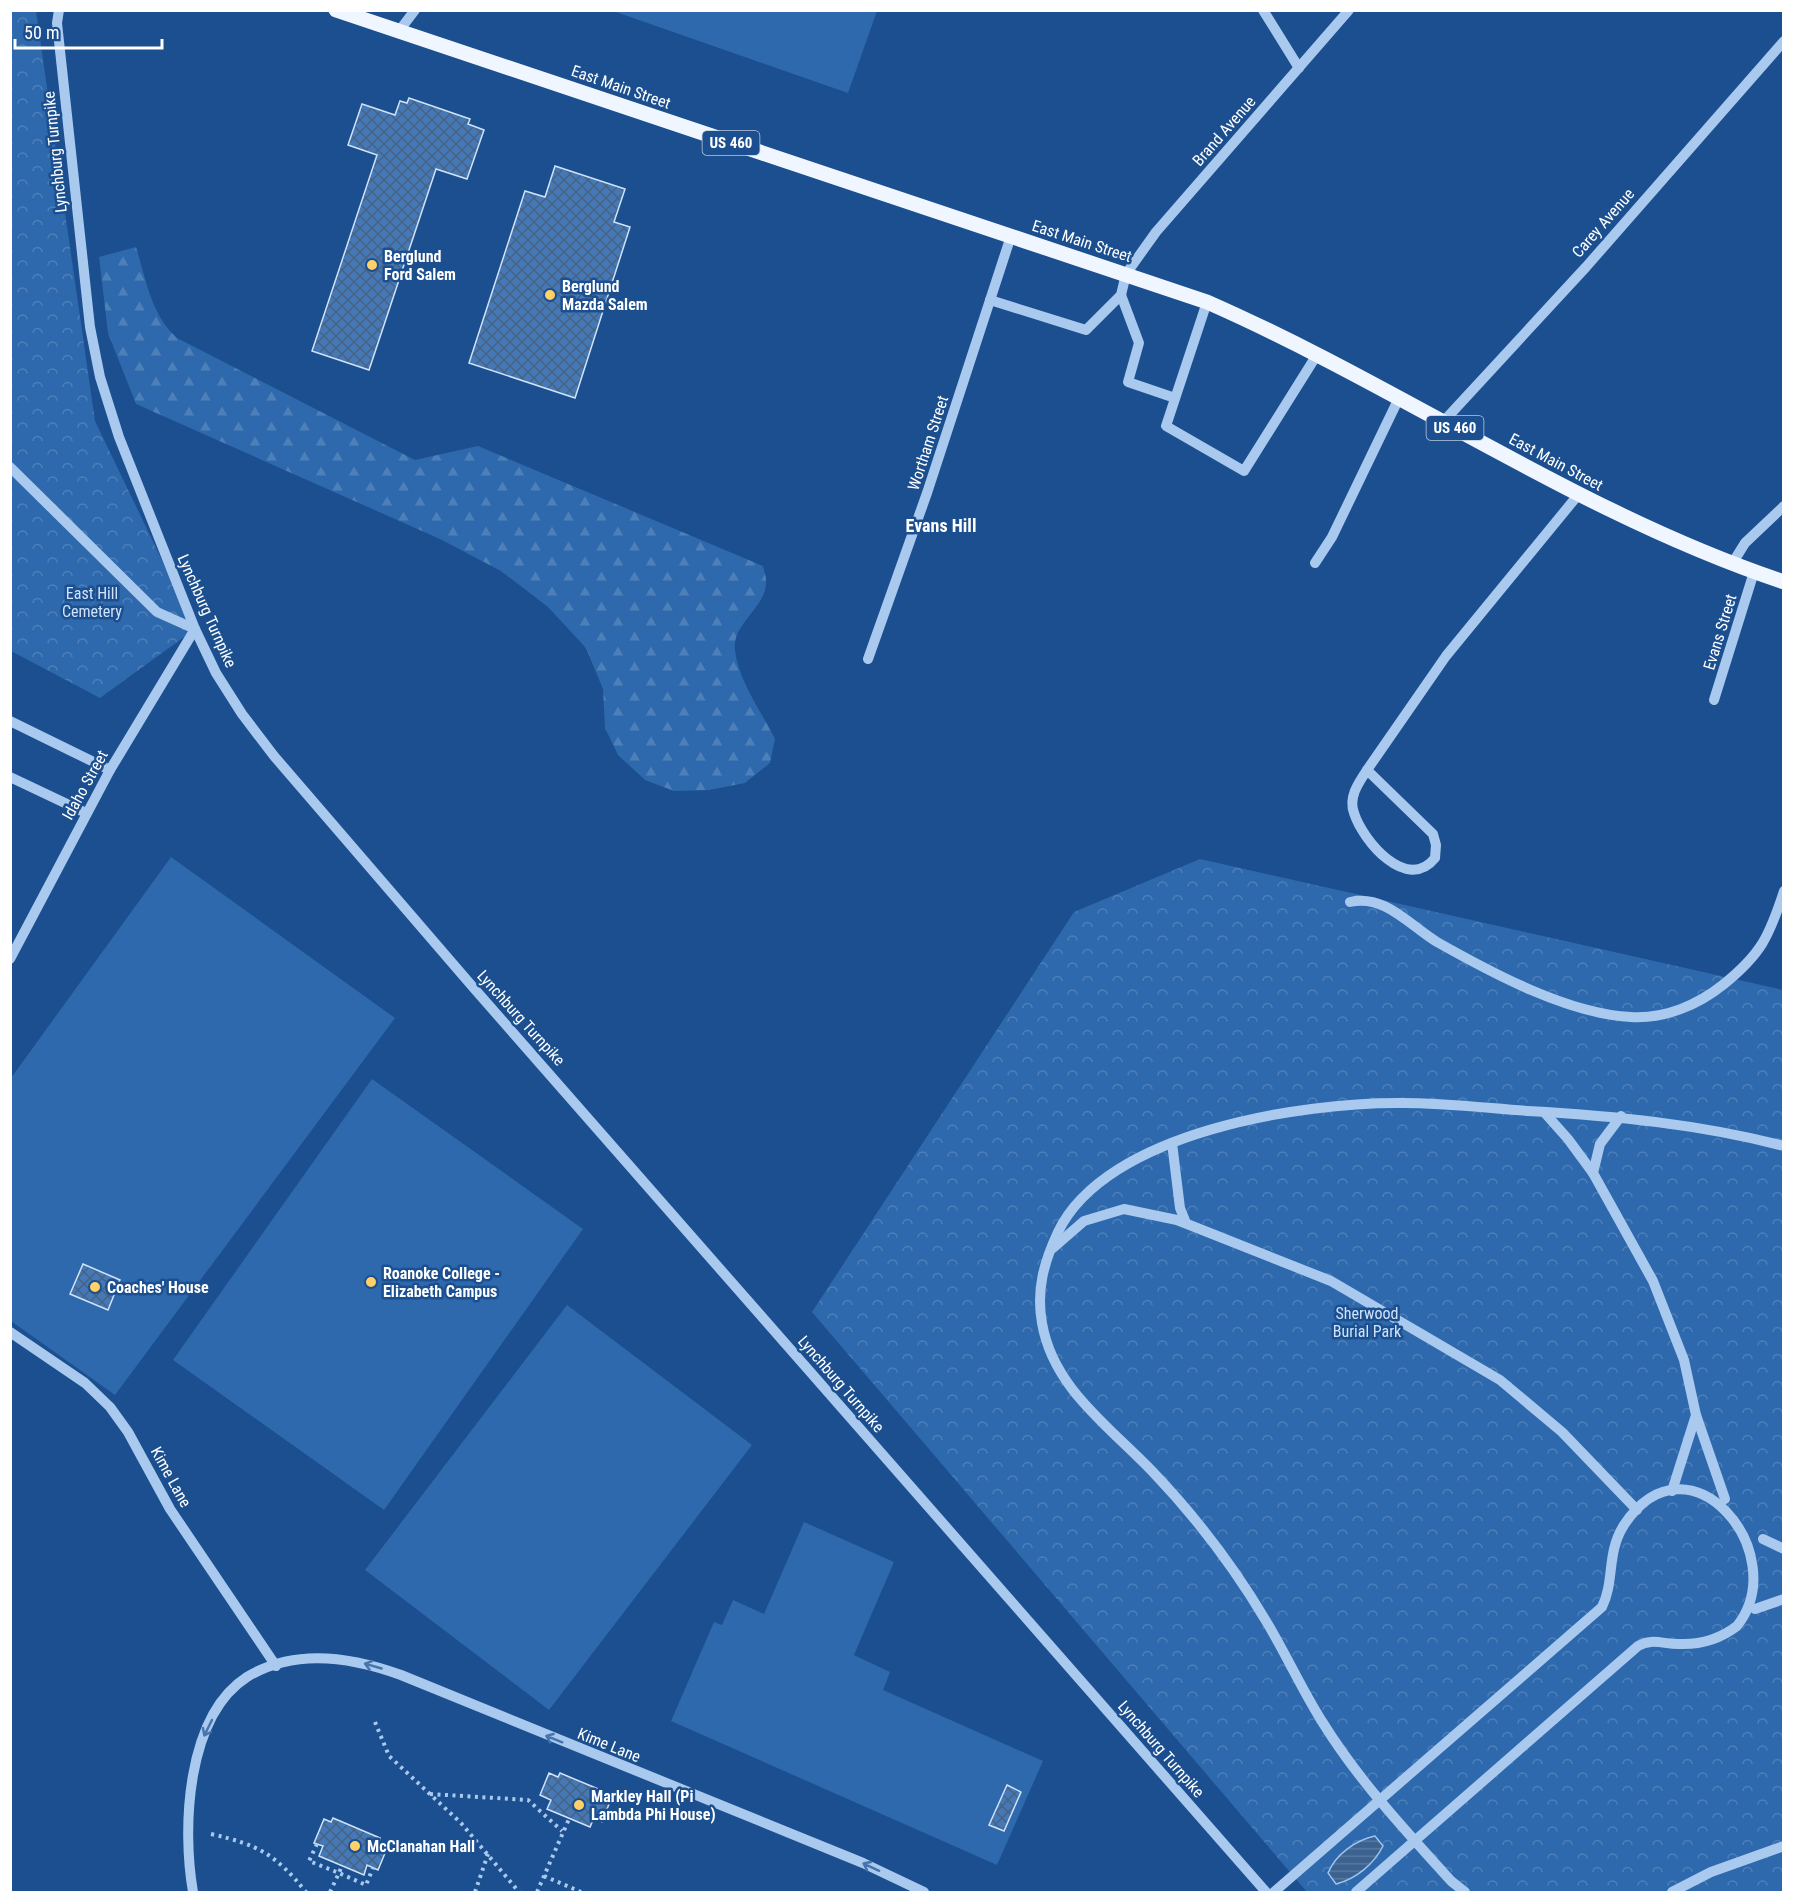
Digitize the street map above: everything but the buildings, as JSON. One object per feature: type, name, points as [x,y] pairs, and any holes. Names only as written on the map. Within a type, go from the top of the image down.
[{"type":"main road","name":"East Main Street","points":[[336,10],[1207,302],[1318,353],[1578,495],[1639,525],[1732,564],[1784,582]]},
{"type":"street","name":"Lynchburg Turnpike","points":[[59,10],[57,23],[75,198],[90,327],[100,376],[119,437],[195,629],[223,683],[274,756],[1266,1893]]},
{"type":"street","points":[[399,31],[415,10]]},
{"type":"street","points":[[1263,10],[1299,68]]},
{"type":"street","name":"Brand Avenue","points":[[1126,274],[1156,232],[1349,10]]},
{"type":"street","name":"Carey Avenue","points":[[1443,422],[1586,267],[1784,41]]},
{"type":"street","name":"Wortham Street","points":[[868,658],[927,493],[1011,236]]},
{"type":"street","points":[[990,300],[1086,330],[1121,295],[1126,274]]},
{"type":"street","points":[[1121,295],[1139,343],[1128,382],[1175,398]]},
{"type":"street","points":[[1207,302],[1166,426],[1244,471],[1318,353]]},
{"type":"street","points":[[1315,563],[1332,537],[1399,398]]},
{"type":"street","points":[[10,467],[157,612],[195,629]]},
{"type":"street","points":[[1367,770],[1433,834],[1436,845],[1435,858],[1421,870],[1411,871],[1400,868],[1387,859],[1366,835],[1353,812],[1356,786],[1367,770],[1446,656],[1578,495]]},
{"type":"street","points":[[1732,564],[1744,543],[1784,506]]},
{"type":"street","name":"Evans Street","points":[[1714,700],[1754,572]]},
{"type":"street","name":"Idaho Street","points":[[10,959],[14,944],[110,770],[195,629]]},
{"type":"street","points":[[10,721],[110,770]]},
{"type":"street","points":[[10,777],[86,813]]},
{"type":"street","points":[[1350,902],[1363,899],[1381,903],[1435,940],[1468,959],[1570,1004],[1633,1017],[1663,1015],[1687,1007],[1714,992],[1748,964],[1762,948],[1784,891]]},
{"type":"street","points":[[1465,1893],[1451,1881],[1355,1771],[1323,1723],[1265,1620],[1234,1571],[1152,1471],[1081,1402],[1064,1378],[1053,1358],[1042,1327],[1039,1303],[1041,1278],[1048,1252],[1065,1216],[1084,1194],[1130,1161],[1172,1143],[1223,1127],[1340,1106],[1401,1103],[1621,1116],[1687,1125],[1784,1146]]},
{"type":"street","points":[[1544,1112],[1568,1139],[1593,1173],[1653,1281],[1684,1360],[1696,1415],[1725,1499]]},
{"type":"street","points":[[1593,1173],[1600,1144],[1621,1116]]},
{"type":"street","points":[[1172,1143],[1180,1208],[1186,1223]]},
{"type":"street","points":[[1048,1252],[1084,1221],[1124,1209],[1186,1223],[1331,1281],[1500,1380],[1562,1432],[1637,1510]]},
{"type":"street","name":"Kime Lane","points":[[10,1332],[85,1383],[110,1407],[128,1432],[170,1509],[276,1665]]},
{"type":"street","points":[[1672,1491],[1696,1415]]},
{"type":"street","points":[[1274,1893],[1602,1607],[1607,1596],[1609,1565],[1614,1544],[1624,1525],[1637,1510],[1652,1499],[1672,1491],[1702,1491],[1725,1499],[1742,1510]]},
{"type":"street","points":[[1756,1526],[1767,1553]]},
{"type":"street","points":[[1763,1539],[1784,1549]]},
{"type":"street","points":[[1356,1893],[1638,1646],[1651,1641],[1700,1644],[1737,1626],[1755,1610],[1764,1594]]},
{"type":"street","points":[[1755,1610],[1784,1599]]},
{"type":"street","name":"Kime Lane","points":[[193,1893],[188,1832],[189,1791],[204,1737],[217,1710],[231,1691],[247,1677],[276,1665],[314,1658],[347,1659],[374,1665],[863,1863],[924,1893]]},
{"type":"street","points":[[1672,1893],[1712,1872],[1750,1856],[1784,1846]]},
{"type":"path","points":[[375,1722],[389,1755],[461,1823],[519,1893]]},
{"type":"path","points":[[429,1794],[528,1800],[562,1831]]},
{"type":"path","points":[[537,1893],[569,1819]]},
{"type":"path","points":[[211,1834],[248,1843],[272,1856],[306,1893]]},
{"type":"path","points":[[317,1844],[309,1861],[366,1885],[373,1868]]},
{"type":"path","points":[[475,1893],[488,1854]]},
{"type":"path","points":[[330,1893],[342,1865]]},
{"type":"path","points":[[544,1876],[581,1893]]},
{"type":"green space","name":"East Hill Cemetery","points":[[10,11],[36,11],[95,421],[195,629],[100,698],[11,651]]},
{"type":"green space","points":[[613,11],[877,11],[848,93]]},
{"type":"green space","points":[[136,247],[155,308],[168,329],[177,338],[415,460],[478,446],[763,566],[766,579],[764,593],[738,632],[735,650],[746,685],[775,739],[770,763],[745,783],[709,790],[674,791],[645,780],[618,755],[605,728],[603,689],[586,648],[548,607],[501,571],[440,539],[136,404],[108,333],[99,257]]},
{"type":"green space","points":[[171,857],[395,1018],[115,1395],[11,1321],[11,1078]]},
{"type":"green space","name":"Sherwood Burial Park","points":[[1200,859],[1783,990],[1783,1892],[1307,1892],[812,1312],[1074,912]]},
{"type":"green space","points":[[372,1079],[583,1229],[384,1510],[173,1360]]},
{"type":"green space","points":[[567,1305],[752,1445],[549,1710],[365,1570]]},
{"type":"green space","points":[[804,1522],[894,1562],[854,1655],[890,1672],[883,1690],[1043,1761],[997,1865],[671,1721],[714,1622],[722,1625],[733,1600],[764,1614]]},
{"type":"shaded area","points":[[1375,1836],[1383,1846],[1375,1859],[1357,1875],[1336,1884],[1328,1873],[1336,1860],[1354,1844]]},
{"type":"place","name":"Berglund Ford Salem","points":[[372,265]]},
{"type":"place","name":"Berglund Mazda Salem","points":[[550,295]]},
{"type":"place","name":"Roanoke College - Elizabeth Campus","points":[[371,1282]]},
{"type":"place","name":"Coaches' House","points":[[95,1287]]},
{"type":"place","name":"Markley Hall (Pi Lambda Phi House)","points":[[579,1805]]},
{"type":"place","name":"McClanahan Hall","points":[[355,1846]]},
{"type":"district","name":"Evans Hill","points":[[941,525]]}]
